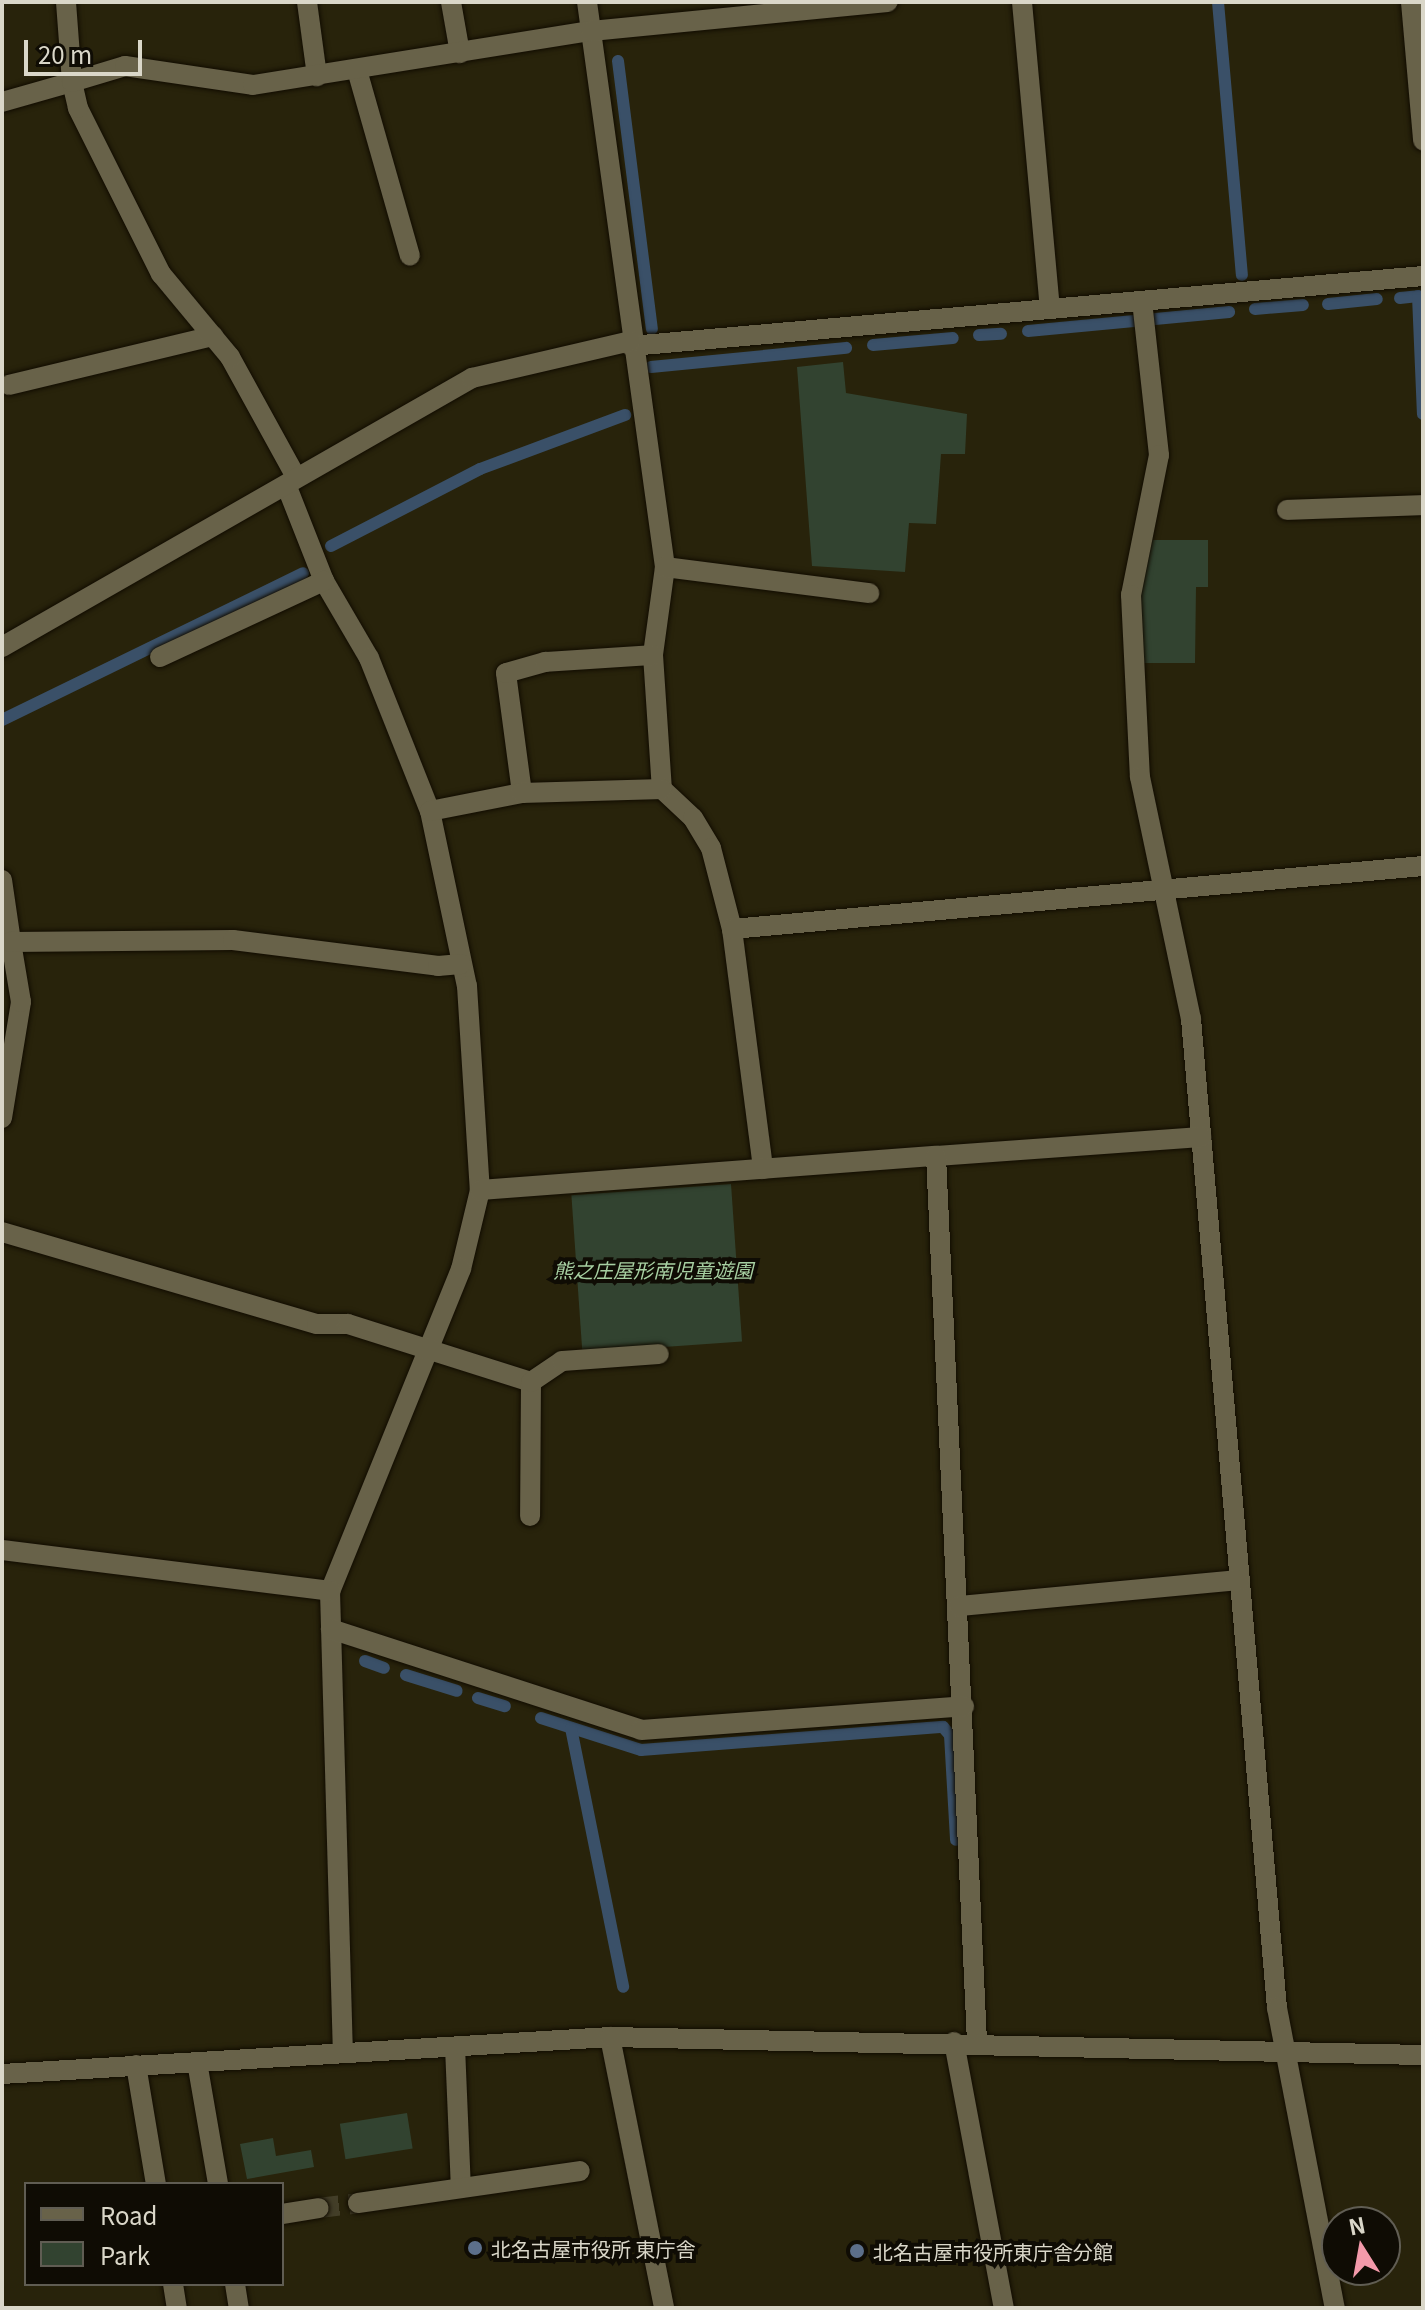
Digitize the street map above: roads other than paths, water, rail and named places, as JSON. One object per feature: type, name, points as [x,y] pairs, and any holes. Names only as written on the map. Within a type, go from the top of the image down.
[{"type":"street","points":[[66,2],[72,82],[78,108],[161,274],[230,357],[291,482],[324,581],[369,658],[430,811],[461,964],[480,1190],[461,1269],[330,1591],[343,2053]]},
{"type":"street","points":[[307,2],[317,76]]},
{"type":"street","points":[[451,2],[460,53]]},
{"type":"street","points":[[587,2],[631,344],[665,567],[653,655],[662,789],[693,818],[711,848],[732,929],[763,1169]]},
{"type":"street","points":[[2,102],[125,66],[253,85],[591,31],[888,2]]},
{"type":"street","points":[[1022,2],[1050,309]]},
{"type":"street","points":[[1411,2],[1423,140]]},
{"type":"street","points":[[357,70],[410,256]]},
{"type":"street","points":[[2,647],[472,378],[631,344],[1142,304],[1423,276]]},
{"type":"street","points":[[1142,304],[1159,455],[1131,595],[1131,649],[1140,777],[1191,1019],[1277,2008],[1335,2308]]},
{"type":"street","points":[[9,385],[213,336]]},
{"type":"street","points":[[1287,510],[1423,505]]},
{"type":"street","points":[[665,567],[869,593]]},
{"type":"street","points":[[160,657],[324,581]]},
{"type":"street","points":[[522,793],[506,673],[545,662],[653,655]]},
{"type":"street","points":[[430,811],[522,793],[662,789]]},
{"type":"street","points":[[732,929],[1423,866]]},
{"type":"street","points":[[2,880],[21,1002],[2,1118]]},
{"type":"street","points":[[11,942],[219,939],[461,964]]},
{"type":"street","points":[[480,1190],[1201,1137]]},
{"type":"street","points":[[936,1156],[964,1706],[977,2043]]},
{"type":"street","points":[[2,1232],[317,1324],[348,1324],[427,1353],[531,1382],[562,1361],[659,1354]]},
{"type":"street","points":[[530,1516],[531,1382]]},
{"type":"street","points":[[2,1550],[330,1591]]},
{"type":"street","points":[[959,1606],[1240,1580]]},
{"type":"street","points":[[331,1629],[641,1730],[964,1706]]},
{"type":"street","points":[[2,2074],[610,2037],[954,2042],[1423,2055]]},
{"type":"street","points":[[610,2037],[664,2308]]},
{"type":"street","points":[[954,2042],[1004,2308]]},
{"type":"street","points":[[455,2047],[461,2188]]},
{"type":"street","points":[[197,2062],[218,2182]]},
{"type":"street","points":[[136,2065],[156,2182]]},
{"type":"street","points":[[358,2203],[580,2171]]},
{"type":"street","points":[[284,2214],[319,2208]]},
{"type":"street","points":[[173,2286],[177,2308]]},
{"type":"street","points":[[235,2286],[239,2308]]},
{"type":"waterway","points":[[1218,2],[1242,275]]},
{"type":"waterway","points":[[618,61],[652,329]]},
{"type":"waterway","points":[[1400,298],[1418,296],[1423,414]]},
{"type":"waterway","points":[[1328,304],[1377,299]]},
{"type":"waterway","points":[[1255,309],[1303,305]]},
{"type":"waterway","points":[[1028,331],[1229,312]]},
{"type":"waterway","points":[[979,335],[1001,334]]},
{"type":"waterway","points":[[873,345],[953,338]]},
{"type":"waterway","points":[[651,367],[846,348]]},
{"type":"waterway","points":[[331,546],[480,469],[625,415]]},
{"type":"waterway","points":[[2,720],[303,573]]},
{"type":"waterway","points":[[365,1661],[384,1668]]},
{"type":"waterway","points":[[406,1675],[457,1691]]},
{"type":"waterway","points":[[478,1698],[505,1706]]},
{"type":"waterway","points":[[541,1718],[641,1750],[943,1727],[950,1735],[956,1840]]},
{"type":"waterway","points":[[571,1728],[623,1987]]},
{"type":"tunnel","points":[[319,2208],[358,2203]]},
{"type":"place","name":"北名古屋市役所 東庁舎","points":[[475,2248]]},
{"type":"place","name":"北名古屋市役所東庁舎分館","points":[[857,2251]]},
{"type":"park label","name":"熊之庄屋形南児童遊園","points":[[653,1269]]}]
